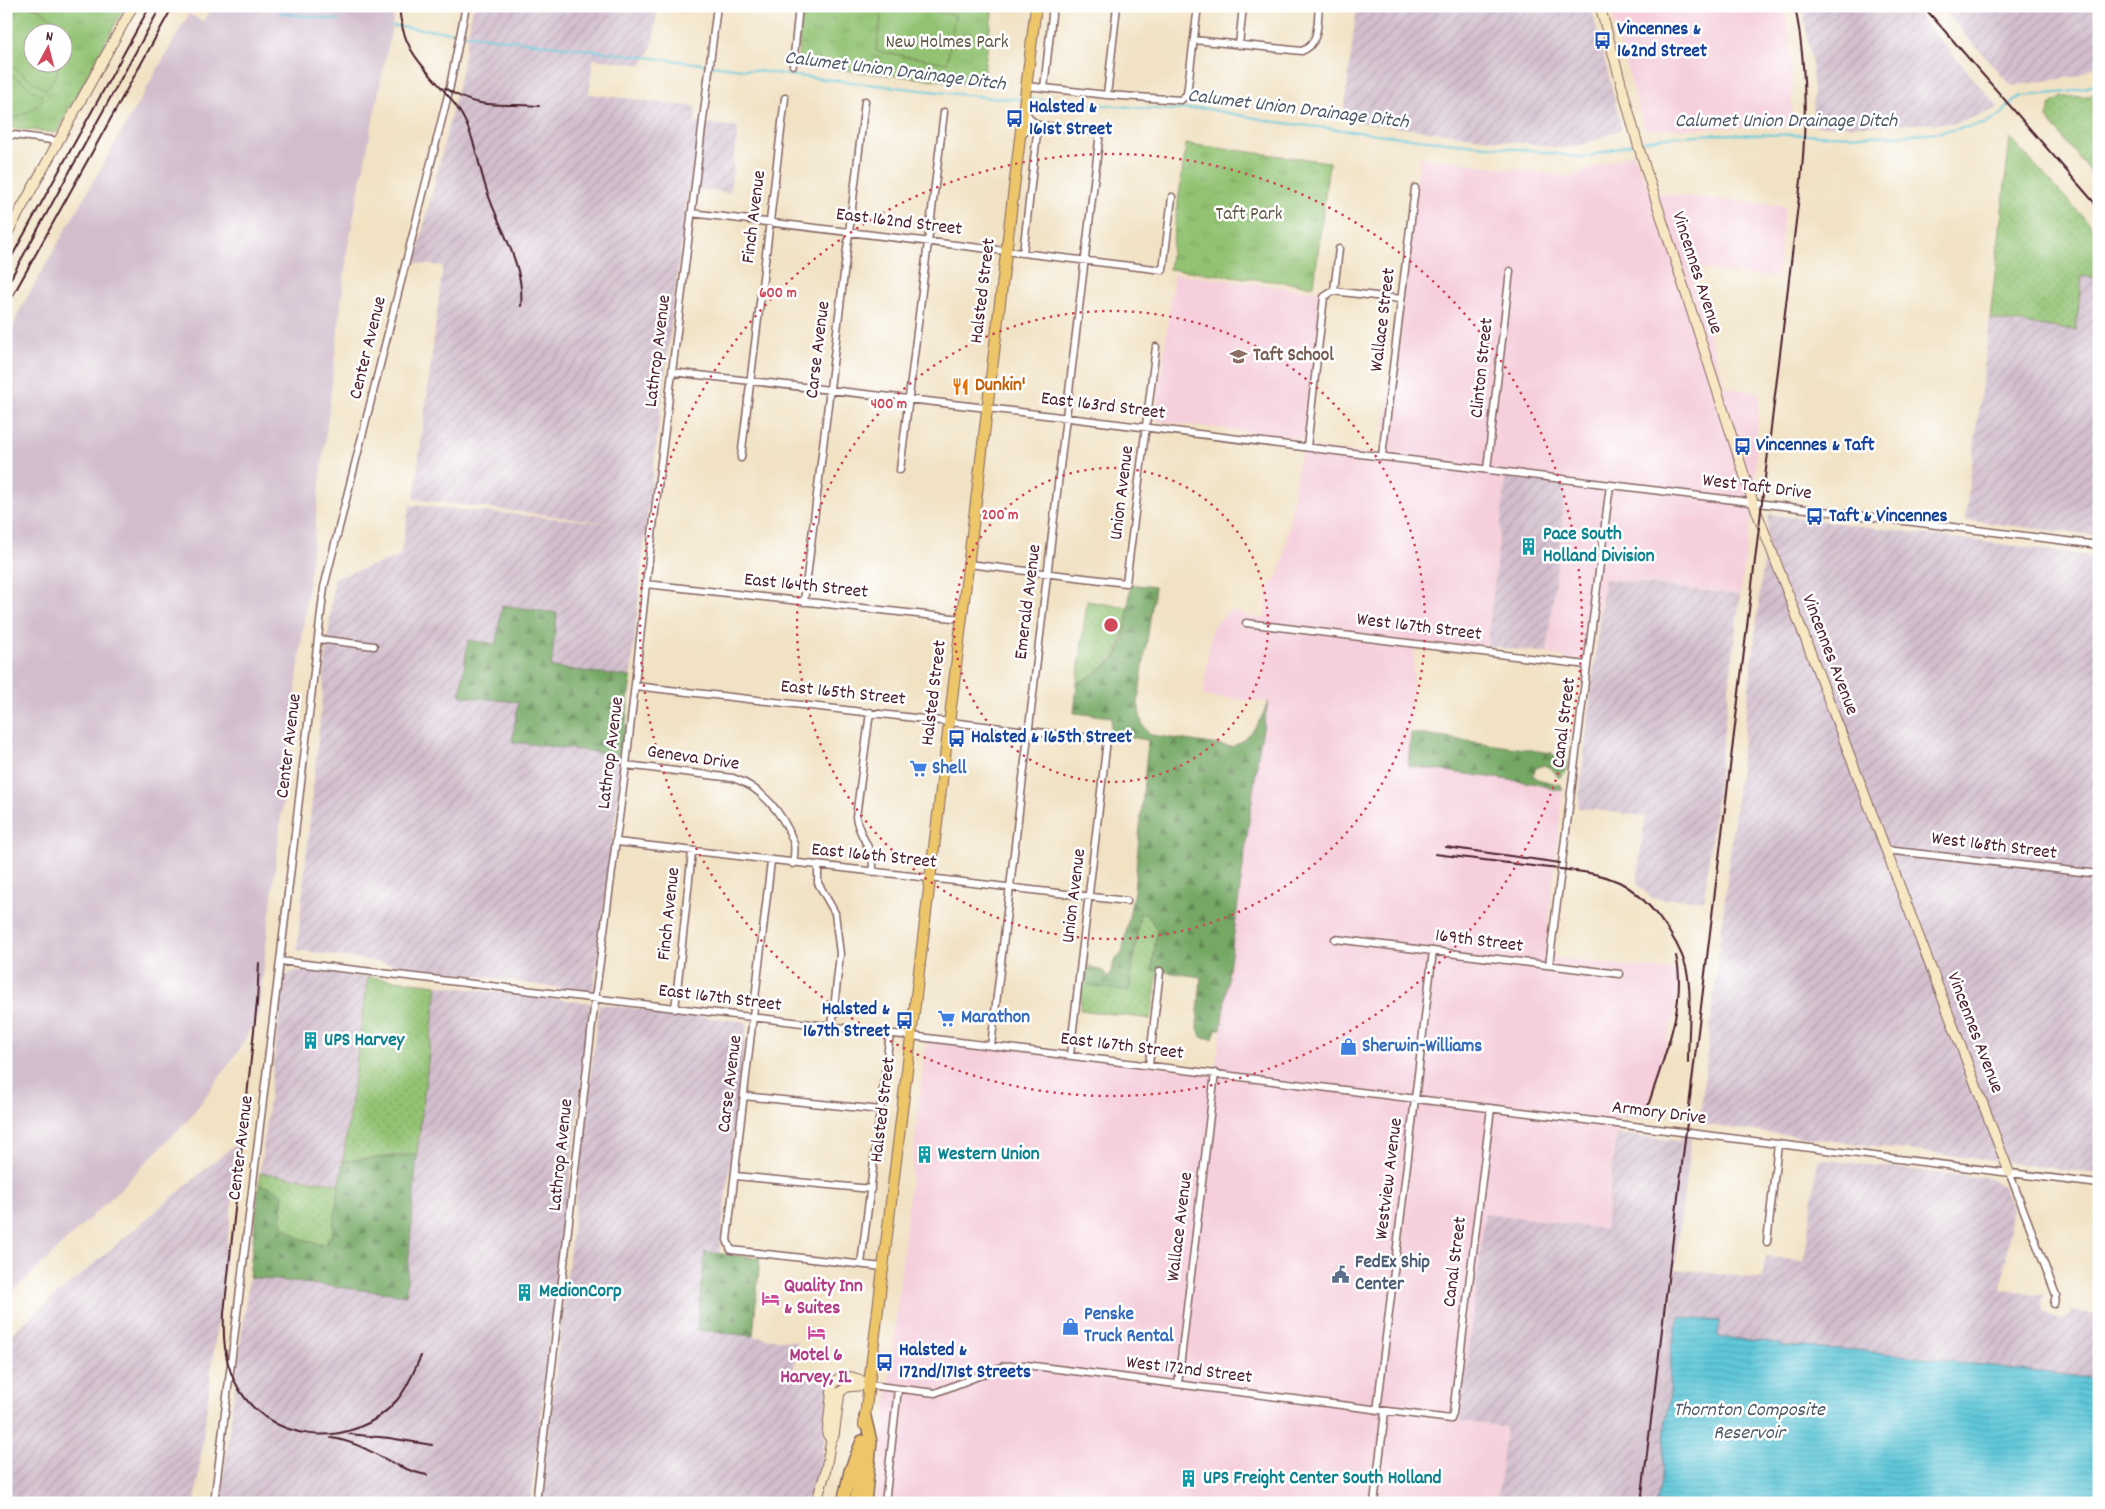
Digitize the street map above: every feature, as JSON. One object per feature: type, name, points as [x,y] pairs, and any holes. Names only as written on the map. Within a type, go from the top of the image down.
[{"type":"highway","points":[[865,1417],[871,1442],[865,1503]]},
{"type":"highway","points":[[843,1503],[850,1471],[862,1441]]},
{"type":"main road","name":"Halsted Street","points":[[855,1503],[1036,6]]},
{"type":"street","points":[[6,236],[133,6]]},
{"type":"street","name":"Center Avenue","points":[[214,1503],[324,587],[460,41],[466,6]]},
{"type":"street","name":"Lathrop Avenue","points":[[536,1503],[595,999],[617,842],[646,584],[717,6]]},
{"type":"street","points":[[793,65],[799,6]]},
{"type":"street","points":[[1044,88],[1053,6]]},
{"type":"street","points":[[1107,95],[1117,6]]},
{"type":"street","points":[[1027,86],[1107,95],[1181,100],[1187,94],[1198,6]]},
{"type":"street","points":[[1239,45],[1244,6]]},
{"type":"street","points":[[1194,40],[1298,52],[1308,49],[1315,39],[1319,6]]},
{"type":"street","name":"Vincennes Avenue","points":[[1600,6],[1637,142],[1753,502],[2056,1295],[2054,1304]]},
{"type":"street","name":"Finch Avenue","points":[[741,458],[785,98]]},
{"type":"street","name":"Carse Avenue","points":[[804,602],[865,101]]},
{"type":"street","points":[[1024,109],[1029,118],[1038,124]]},
{"type":"street","points":[[900,470],[944,112]]},
{"type":"street","points":[[1020,136],[1029,128],[1038,124]]},
{"type":"street","name":"Emerald Avenue","points":[[991,1046],[1100,132],[1038,124]]},
{"type":"street","name":"Halsted Street","points":[[1023,253],[1038,124]]},
{"type":"street","points":[[6,134],[59,140]]},
{"type":"street","name":"Wallace Street","points":[[1382,456],[1415,188]]},
{"type":"street","name":"East 162nd Street","points":[[691,213],[1163,270],[1172,198]]},
{"type":"street","points":[[1334,291],[1339,248]]},
{"type":"street","name":"Clinton Street","points":[[1487,469],[1510,271]]},
{"type":"street","points":[[1307,447],[1324,297],[1334,291],[1402,299]]},
{"type":"street","name":"Union Avenue","points":[[1047,574],[1126,584],[1156,347]]},
{"type":"street","name":"East 163rd Street","points":[[672,372],[1146,427],[1531,475]]},
{"type":"street","name":"West Taft Drive","points":[[1531,475],[2099,545]]},
{"type":"street","name":"Canal Street","points":[[1549,965],[1610,484]]},
{"type":"street","points":[[968,564],[1047,574]]},
{"type":"street","name":"East 164th Street","points":[[646,584],[962,619]]},
{"type":"street","name":"West 167th Street","points":[[1246,623],[1587,665]]},
{"type":"street","points":[[318,639],[374,646]]},
{"type":"street","name":"East 165th Street","points":[[635,686],[1107,740]]},
{"type":"street","points":[[870,712],[856,817],[858,828],[874,859],[873,872]]},
{"type":"street","name":"Union Avenue","points":[[1070,1056],[1107,740]]},
{"type":"street","name":"Geneva Drive","points":[[626,765],[733,778],[747,782],[757,789],[779,814],[794,842],[794,864]]},
{"type":"street","name":"East 166th Street","points":[[617,842],[818,867],[1127,901]]},
{"type":"street","name":"West 168th Street","points":[[1886,850],[2099,874]]},
{"type":"street","name":"Finch Avenue","points":[[675,1009],[692,852]]},
{"type":"street","name":"Carse Avenue","points":[[771,861],[727,1240],[731,1250],[861,1264]]},
{"type":"street","points":[[818,867],[818,883],[834,913],[840,954],[832,1026]]},
{"type":"street","name":"169th Street","points":[[1335,939],[1620,974]]},
{"type":"street","name":"Westview Avenue","points":[[1377,1411],[1433,952]]},
{"type":"street","name":"East 167th Street","points":[[280,961],[890,1033],[1215,1074]]},
{"type":"street","points":[[1149,1065],[1160,971]]},
{"type":"street","points":[[883,1267],[861,1264],[890,1033]]},
{"type":"street","name":"Armory Drive","points":[[1215,1074],[2099,1184]]},
{"type":"street","name":"Wallace Avenue","points":[[1178,1384],[1215,1074]]},
{"type":"street","points":[[744,1096],[881,1110]]},
{"type":"street","name":"Canal Street","points":[[1450,1418],[1454,1404],[1491,1108]]},
{"type":"street","points":[[1767,1242],[1778,1144]]},
{"type":"street","points":[[735,1176],[871,1189]]},
{"type":"street","name":"West 172nd Street","points":[[869,1385],[925,1393],[940,1392],[1004,1366],[1026,1365],[1377,1411],[1450,1418]]},
{"type":"street","points":[[816,1503],[824,1480],[831,1440],[834,1436],[838,1399],[842,1390],[850,1386],[869,1385]]},
{"type":"street","points":[[885,1503],[898,1389]]},
{"type":"street","points":[[1374,1503],[1386,1412]]},
{"type":"shaded area","points":[[213,6],[396,6],[348,245],[258,1015],[239,1050],[190,1118],[110,1199],[6,1298],[6,344],[20,310],[189,14],[203,21]]},
{"type":"shaded area","points":[[473,6],[658,6],[653,44],[643,65],[593,59],[589,94],[696,107],[695,122],[738,127],[730,193],[688,188],[646,527],[618,797],[593,993],[297,950],[334,578],[400,557],[410,505],[618,524],[414,499],[443,266],[415,263],[460,78]]},
{"type":"shaded area","points":[[1357,6],[1591,6],[1622,129],[1586,144],[1562,148],[1343,120]]},
{"type":"shaded area","points":[[1609,6],[1784,6],[1790,44],[1793,126],[1645,130]]},
{"type":"shaded area","points":[[1802,6],[1911,6],[1999,108],[1958,123],[1814,126],[1812,63]]},
{"type":"shaded area","points":[[1939,6],[2099,6],[2099,63],[2078,76],[2012,86]]},
{"type":"shaded area","points":[[1632,153],[1653,193],[1785,206],[1777,278],[1689,268],[1725,387],[1759,393],[1755,494],[1740,595],[1605,579],[1587,665],[1547,653],[1566,485],[1506,478],[1487,646],[1415,643],[1408,766],[1532,783],[1563,790],[1545,957],[1676,971],[1679,979],[1675,1013],[1644,1119],[1618,1117],[1605,1229],[1460,1421],[1506,1427],[1497,1503],[876,1503],[926,1037],[1215,1073],[1258,756],[1268,702],[1203,696],[1212,627],[1230,611],[1240,612],[1247,617],[1263,619],[1266,615],[1268,588],[1279,575],[1284,557],[1299,459],[1307,447],[1381,456],[1420,157],[1570,177]]},
{"type":"shaded area","name":"Taft School","points":[[1174,274],[1322,292],[1304,439],[1155,421]]},
{"type":"shaded area","points":[[2082,276],[2099,278],[2099,536],[1965,520],[1990,319],[2075,330]]},
{"type":"shaded area","points":[[1506,478],[1566,484],[1547,653],[1487,646]]},
{"type":"shaded area","points":[[1769,514],[2099,557],[2099,1174],[1699,1124]]},
{"type":"shaded area","points":[[1604,579],[1740,595],[1704,900],[1651,898],[1637,883],[1645,816],[1578,808]]},
{"type":"shaded area","points":[[294,971],[314,971],[368,977],[340,1184],[260,1173],[284,978]]},
{"type":"shaded area","points":[[437,985],[591,1003],[530,1503],[220,1503],[249,1277],[406,1295],[417,1154]]},
{"type":"shaded area","points":[[599,1004],[747,1022],[719,1253],[705,1252],[697,1329],[797,1342],[793,1374],[831,1382],[820,1472],[811,1503],[540,1503]]},
{"type":"shaded area","points":[[1616,1134],[1681,1141],[1633,1503],[1497,1503],[1506,1427],[1460,1421],[1485,1213],[1605,1229]]},
{"type":"shaded area","points":[[1681,1135],[1691,1136],[1646,1503],[1633,1503]]},
{"type":"shaded area","points":[[240,1140],[195,1503],[6,1503],[6,1338]]},
{"type":"shaded area","points":[[1818,1159],[1991,1179],[2005,1188],[2012,1209],[2002,1290],[2045,1295],[2042,1301],[2044,1312],[2059,1320],[2070,1315],[2071,1311],[2099,1314],[2099,1503],[1646,1503],[1676,1269],[1762,1279],[1766,1256],[1804,1262]]},
{"type":"green space","points":[[6,6],[124,8],[56,133],[6,127]]},
{"type":"green space","points":[[21,6],[40,9],[52,22],[22,22],[22,72],[57,72],[46,90],[6,63],[6,29]]},
{"type":"green space","name":"New Holmes Park","points":[[803,6],[993,6],[982,85],[797,65]]},
{"type":"green space","points":[[883,6],[904,6],[955,15],[947,63],[876,51]]},
{"type":"green space","points":[[6,70],[44,98],[30,111],[6,121]]},
{"type":"green space","points":[[2099,92],[2099,183],[2047,118],[2050,105],[2063,97],[2089,96]]},
{"type":"green space","points":[[2010,138],[2099,234],[2099,278],[2082,276],[2076,330],[1990,319]]},
{"type":"green space","name":"Taft Park","points":[[1186,144],[1329,162],[1314,286],[1169,269]]},
{"type":"green space","points":[[1130,584],[1155,587],[1138,701],[1141,720],[1148,732],[1152,735],[1232,747],[1245,738],[1254,728],[1268,702],[1258,756],[1221,1029],[1216,1029],[1213,1039],[1201,1037],[1197,1024],[1201,977],[1152,970],[1157,930],[1147,914],[1140,913],[1129,992],[1088,985],[1086,980],[1087,971],[1092,968],[1103,971],[1109,978],[1114,962],[1122,953],[1134,891],[1148,740],[1110,734],[1112,717],[1074,713],[1077,684],[1107,665],[1119,652],[1126,622]]},
{"type":"green space","points":[[1087,601],[1130,608],[1117,655],[1096,673],[1077,684]]},
{"type":"green space","points":[[502,605],[557,613],[551,667],[631,677],[623,755],[512,742],[518,702],[460,696],[468,640],[496,644]]},
{"type":"green space","points":[[1411,733],[1552,753],[1557,758],[1564,758],[1568,762],[1566,771],[1559,778],[1551,768],[1544,765],[1536,768],[1533,775],[1538,779],[1561,785],[1563,790],[1532,783],[1408,766]]},
{"type":"green space","points":[[1140,913],[1147,914],[1157,929],[1152,970],[1158,971],[1151,1019],[1080,1010],[1084,965],[1092,966],[1087,971],[1086,980],[1129,992]]},
{"type":"green space","points":[[368,977],[437,985],[417,1154],[343,1161]]},
{"type":"green space","points":[[417,1154],[406,1295],[249,1277],[259,1185],[272,1188],[283,1195],[281,1209],[282,1225],[299,1238],[325,1246],[332,1233],[343,1161]]},
{"type":"green space","points":[[260,1173],[340,1184],[332,1233],[325,1246],[299,1238],[282,1225],[281,1209],[283,1195],[259,1185]]},
{"type":"green space","points":[[705,1252],[760,1258],[753,1336],[697,1330]]},
{"type":"water","name":"Thornton Composite Reservoir","points":[[1679,1317],[1719,1321],[1718,1337],[1779,1343],[1784,1346],[1857,1350],[2099,1379],[2099,1503],[1657,1503],[1670,1396],[1671,1349]]},
{"type":"waterway","name":"Calumet Union Drainage Ditch","points":[[280,13],[338,20]]},
{"type":"waterway","name":"Calumet Union Drainage Ditch","points":[[393,26],[458,33]]},
{"type":"waterway","name":"Calumet Union Drainage Ditch","points":[[462,34],[806,77],[992,98],[1021,99]]},
{"type":"waterway","name":"Calumet Union Drainage Ditch","points":[[1640,142],[1664,137],[1716,134],[1892,136],[1940,132],[1984,124],[2002,114],[2014,100],[2022,96],[2068,92],[2099,84]]},
{"type":"waterway","name":"Calumet Union Drainage Ditch","points":[[1028,99],[1168,110],[1202,108],[1276,122],[1537,151],[1583,158],[1635,143]]},
{"type":"railway","points":[[6,267],[150,6]]},
{"type":"railway","points":[[6,287],[161,6]]},
{"type":"railway","points":[[6,308],[173,6]]},
{"type":"railway","points":[[399,6],[402,25],[413,53],[450,98],[465,121],[487,191],[515,261],[519,276],[521,306]]},
{"type":"railway","points":[[1641,1503],[1801,180],[1805,93],[1802,50],[1795,6]]},
{"type":"railway","points":[[1923,6],[2099,208]]},
{"type":"railway","points":[[445,88],[458,96],[481,103],[539,106]]},
{"type":"railway","points":[[1446,847],[1560,863]]},
{"type":"railway","points":[[1435,854],[1591,873],[1610,878],[1630,888],[1650,907],[1669,931],[1686,967],[1690,1001],[1688,1063]]},
{"type":"railway","points":[[1647,1109],[1676,1014],[1679,994],[1676,956]]},
{"type":"railway","points":[[259,963],[257,1002],[224,1313],[225,1347],[234,1380],[248,1401],[266,1418],[287,1428],[310,1434],[334,1434],[357,1428],[378,1417],[397,1400],[408,1384],[421,1356]]},
{"type":"railway","points":[[349,1434],[432,1445]]},
{"type":"railway","points":[[331,1438],[357,1445],[402,1467],[427,1475]]},
{"type":"place","name":"Vincennes & 162nd Street","points":[[1603,41]]},
{"type":"place","name":"Halsted & 161st Street","points":[[1015,119]]},
{"type":"place","name":"Taft School","points":[[1239,356]]},
{"type":"place","name":"Dunkin'","points":[[961,386]]},
{"type":"place","name":"Vincennes & Taft","points":[[1742,446]]},
{"type":"place","name":"Taft & Vincennes","points":[[1815,517]]},
{"type":"place","name":"Pace South Holland Division","points":[[1529,546]]},
{"type":"place","name":"Halsted & 165th Street","points":[[957,738]]},
{"type":"place","name":"Shell","points":[[918,769]]},
{"type":"place","name":"Marathon","points":[[947,1018]]},
{"type":"place","name":"Halsted & 167th Street","points":[[904,1021]]},
{"type":"place","name":"UPS Harvey","points":[[310,1041]]},
{"type":"place","name":"Sherwin-Williams","points":[[1348,1047]]},
{"type":"place","name":"Western Union","points":[[924,1155]]},
{"type":"place","name":"FedEx Ship Center","points":[[1341,1274]]},
{"type":"place","name":"MedionCorp","points":[[525,1292]]},
{"type":"place","name":"Quality Inn & Suites","points":[[770,1298]]},
{"type":"place","name":"Penske Truck Rental","points":[[1070,1326]]},
{"type":"place","name":"Motel 6 Harvey, IL","points":[[816,1333]]},
{"type":"place","name":"Halsted & 172nd/171st Streets","points":[[885,1362]]},
{"type":"place","name":"UPS Freight Center South Holland","points":[[1189,1479]]}]
